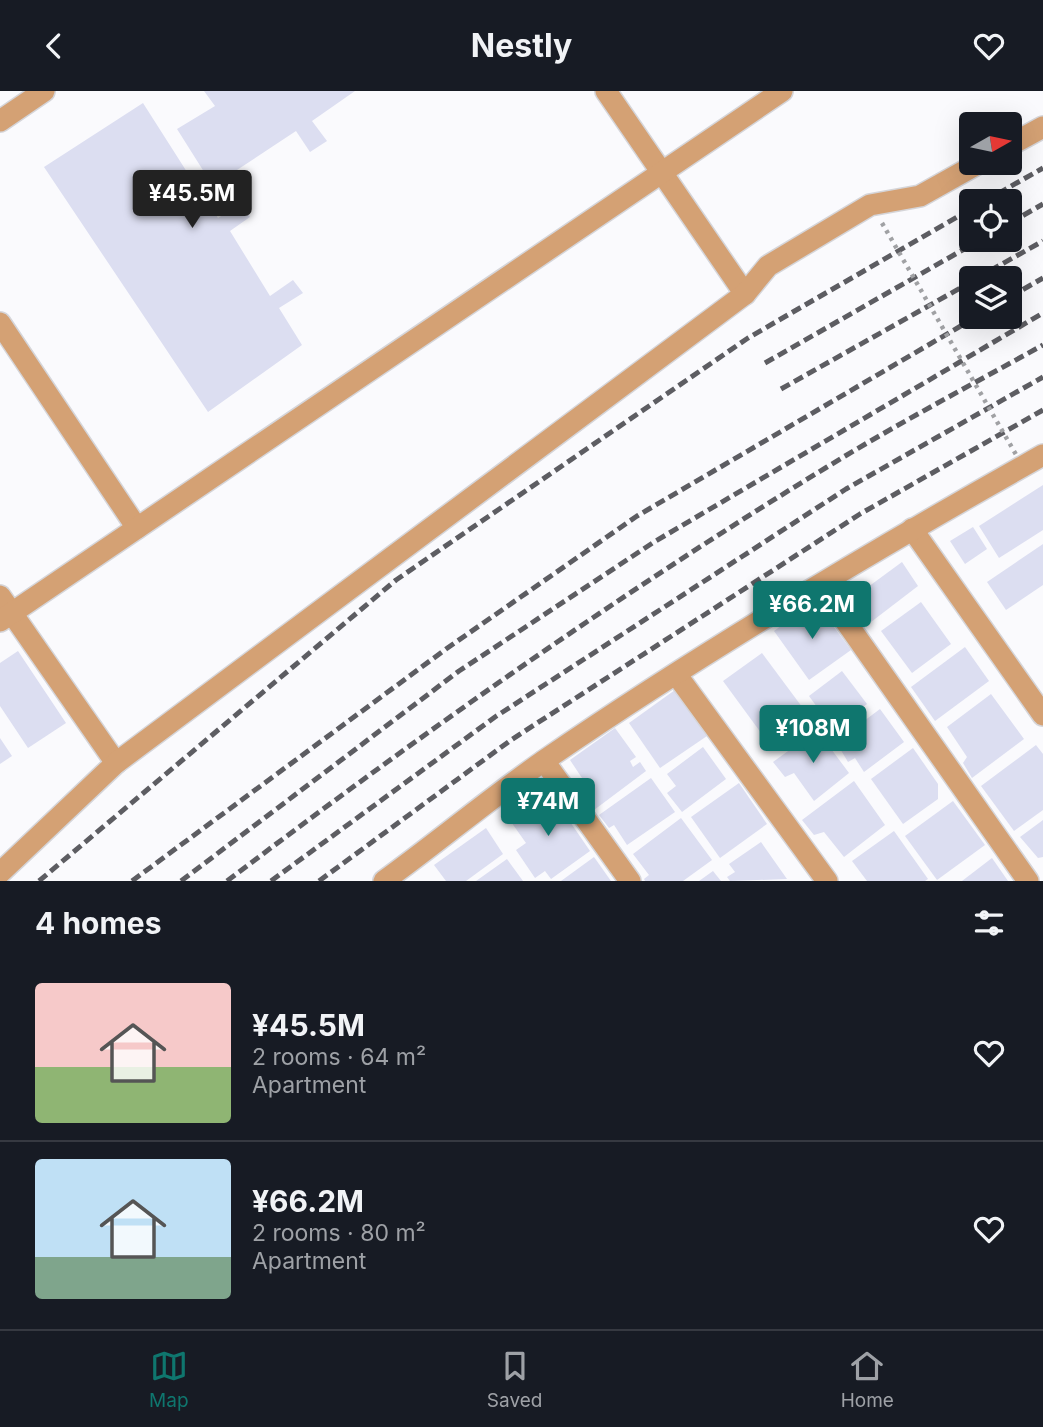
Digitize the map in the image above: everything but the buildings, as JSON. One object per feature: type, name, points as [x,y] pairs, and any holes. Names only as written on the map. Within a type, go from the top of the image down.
[{"type":"street","points":[[0,121],[44,91]]},
{"type":"street","points":[[606,91],[745,294]]},
{"type":"street","points":[[116,763],[4,610],[136,528],[782,91]]},
{"type":"street","points":[[1022,138],[1043,127]]},
{"type":"street","points":[[0,873],[116,763],[745,294],[768,266],[870,205],[920,196],[959,174]]},
{"type":"street","points":[[0,323],[136,528]]},
{"type":"street","points":[[397,877],[544,761],[676,674],[912,529],[1043,454]]},
{"type":"street","points":[[912,529],[1043,715]]},
{"type":"street","points":[[820,585],[1028,881]]},
{"type":"street","points":[[676,674],[827,881]]},
{"type":"street","points":[[544,761],[630,881]]},
{"type":"path","points":[[882,223],[1018,458]]},
{"type":"railway","points":[[1006,189],[1043,168]]},
{"type":"railway","points":[[1022,216],[1043,204]]},
{"type":"railway","points":[[39,881],[396,580],[748,338],[959,216]]},
{"type":"railway","points":[[998,266],[1043,241]]},
{"type":"railway","points":[[765,363],[959,252]]},
{"type":"railway","points":[[1022,290],[1043,278]]},
{"type":"railway","points":[[781,389],[959,289]]},
{"type":"railway","points":[[181,881],[459,671],[654,542],[1043,313]]},
{"type":"railway","points":[[132,881],[446,649],[637,516],[959,327]]},
{"type":"railway","points":[[227,881],[447,719],[597,615],[749,515],[853,451],[1043,345]]},
{"type":"railway","points":[[271,881],[495,717],[846,489],[1043,377]]},
{"type":"railway","points":[[319,881],[511,740],[860,514],[1043,410]]}]
